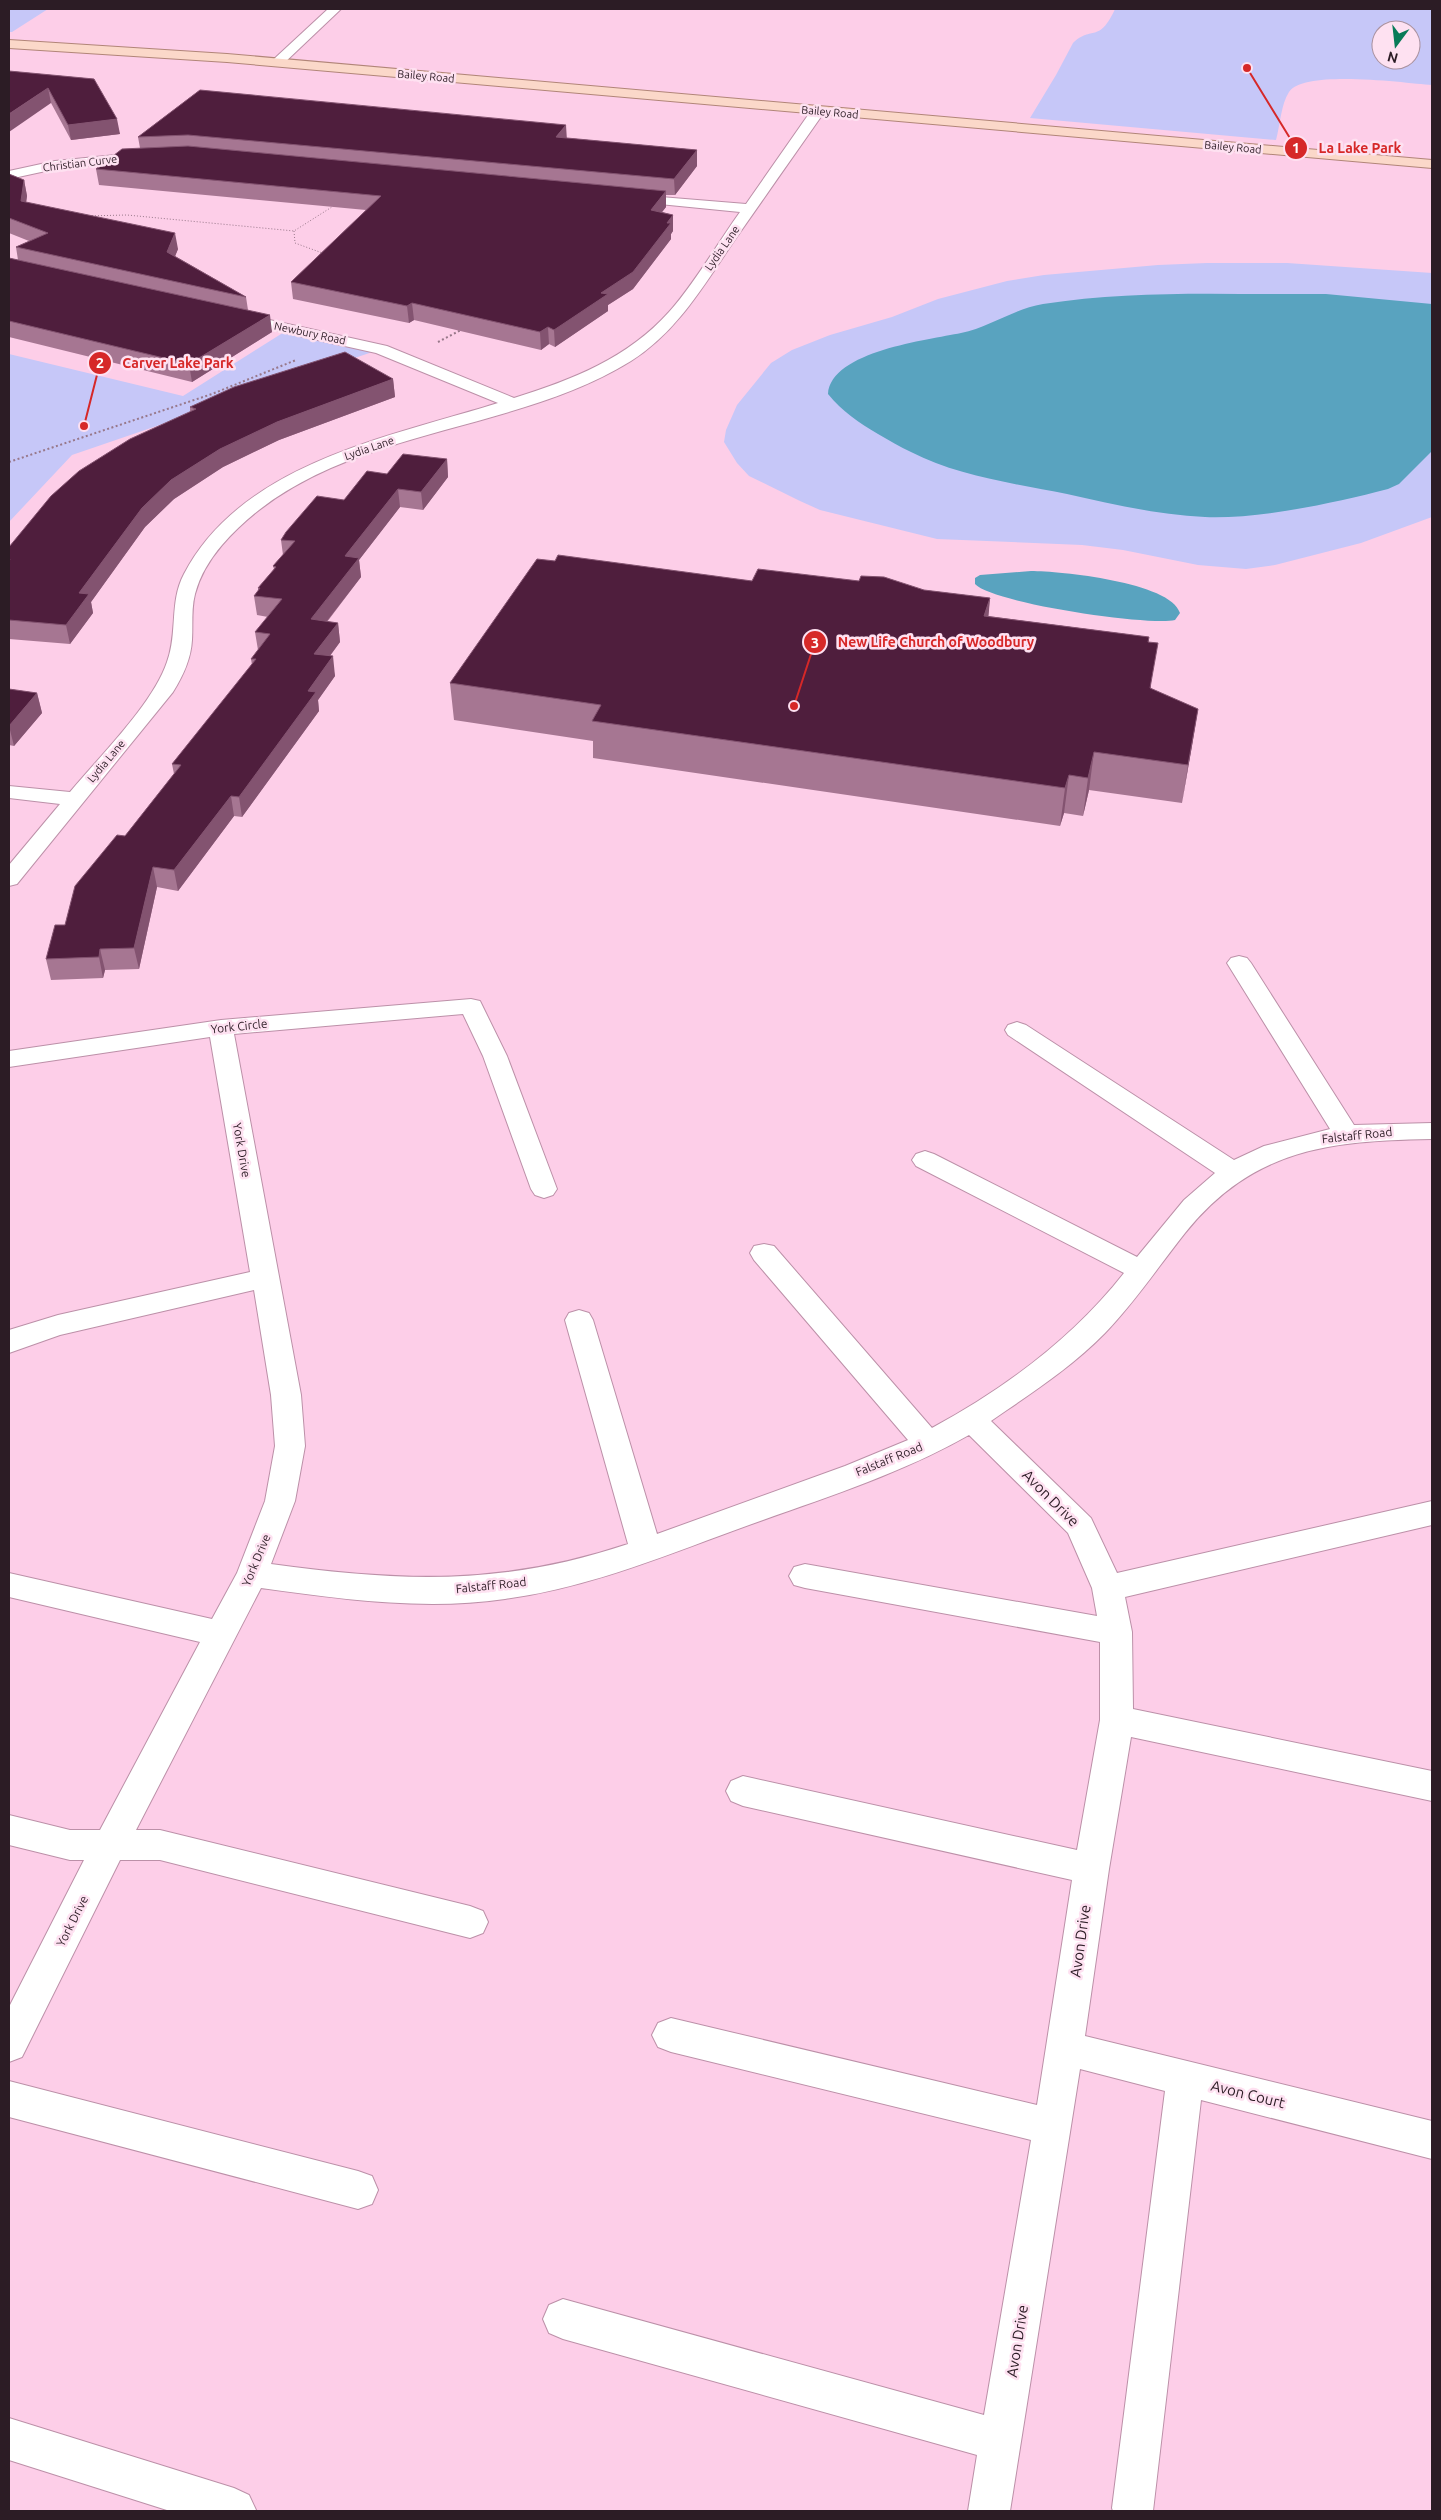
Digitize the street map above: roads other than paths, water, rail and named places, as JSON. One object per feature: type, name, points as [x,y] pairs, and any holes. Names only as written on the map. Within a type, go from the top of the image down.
[{"type":"main road","name":"Bailey Road","points":[[9,32],[106,41],[227,58]]},
{"type":"main road","name":"Bailey Road","points":[[9,44],[278,62],[1432,164]]},
{"type":"street","points":[[278,62],[335,9]]},
{"type":"street","name":"Lydia Lane","points":[[9,879],[152,707],[166,687],[176,669],[180,652],[183,605],[189,584],[212,545],[236,521],[275,491],[332,462],[384,443],[566,387],[602,371],[648,344],[676,314],[818,111]]},
{"type":"street","name":"Christian Curve","points":[[9,175],[88,161],[163,156]]},
{"type":"street","points":[[616,196],[750,209]]},
{"type":"street","name":"Newbury Road","points":[[221,314],[381,349],[515,404]]},
{"type":"street","points":[[9,792],[75,799]]},
{"type":"street","points":[[1239,963],[1346,1133]]},
{"type":"street","name":"York Circle","points":[[9,1059],[220,1028],[471,1006],[495,1056],[544,1189]]},
{"type":"street","name":"York Drive","points":[[9,2045],[110,1845],[252,1574],[280,1501],[290,1446],[286,1396],[220,1028]]},
{"type":"street","points":[[1017,1030],[1233,1172]]},
{"type":"street","name":"Falstaff Road","points":[[252,1574],[352,1588],[430,1590],[502,1587],[574,1573],[646,1551],[875,1466],[928,1443],[971,1419],[1061,1357],[1100,1319],[1142,1271],[1194,1205],[1233,1172],[1270,1153],[1305,1141],[1346,1133],[1392,1130],[1432,1132]]},
{"type":"street","points":[[925,1160],[1142,1271]]},
{"type":"street","points":[[764,1253],[928,1443]]},
{"type":"street","points":[[9,1343],[19,1337],[58,1325],[265,1278]]},
{"type":"street","points":[[579,1320],[646,1551]]},
{"type":"street","name":"Avon Drive","points":[[971,1419],[1080,1526],[1108,1588],[1116,1632],[1117,1720],[1091,1869],[1065,2048],[989,2511]]},
{"type":"street","points":[[1108,1588],[1432,1513]]},
{"type":"street","points":[[805,1576],[1116,1632]]},
{"type":"street","points":[[9,1585],[220,1634]]},
{"type":"street","points":[[1117,1720],[1432,1786]]},
{"type":"street","points":[[743,1791],[1091,1869]]},
{"type":"street","points":[[9,1830],[70,1845],[160,1845],[470,1922]]},
{"type":"street","points":[[671,2035],[1052,2127]]},
{"type":"street","name":"Avon Court","points":[[1065,2048],[1432,2140]]},
{"type":"street","points":[[1132,2508],[1185,2078]]},
{"type":"street","points":[[9,2099],[358,2190]]},
{"type":"street","points":[[563,2320],[1000,2440]]},
{"type":"street","points":[[9,2439],[234,2510]]},
{"type":"place","name":"La Lake Park","points":[[1247,68]]},
{"type":"place","name":"Carver Lake Park","points":[[84,426]]},
{"type":"place","name":"New Life Church of Woodbury","points":[[794,706]]}]
